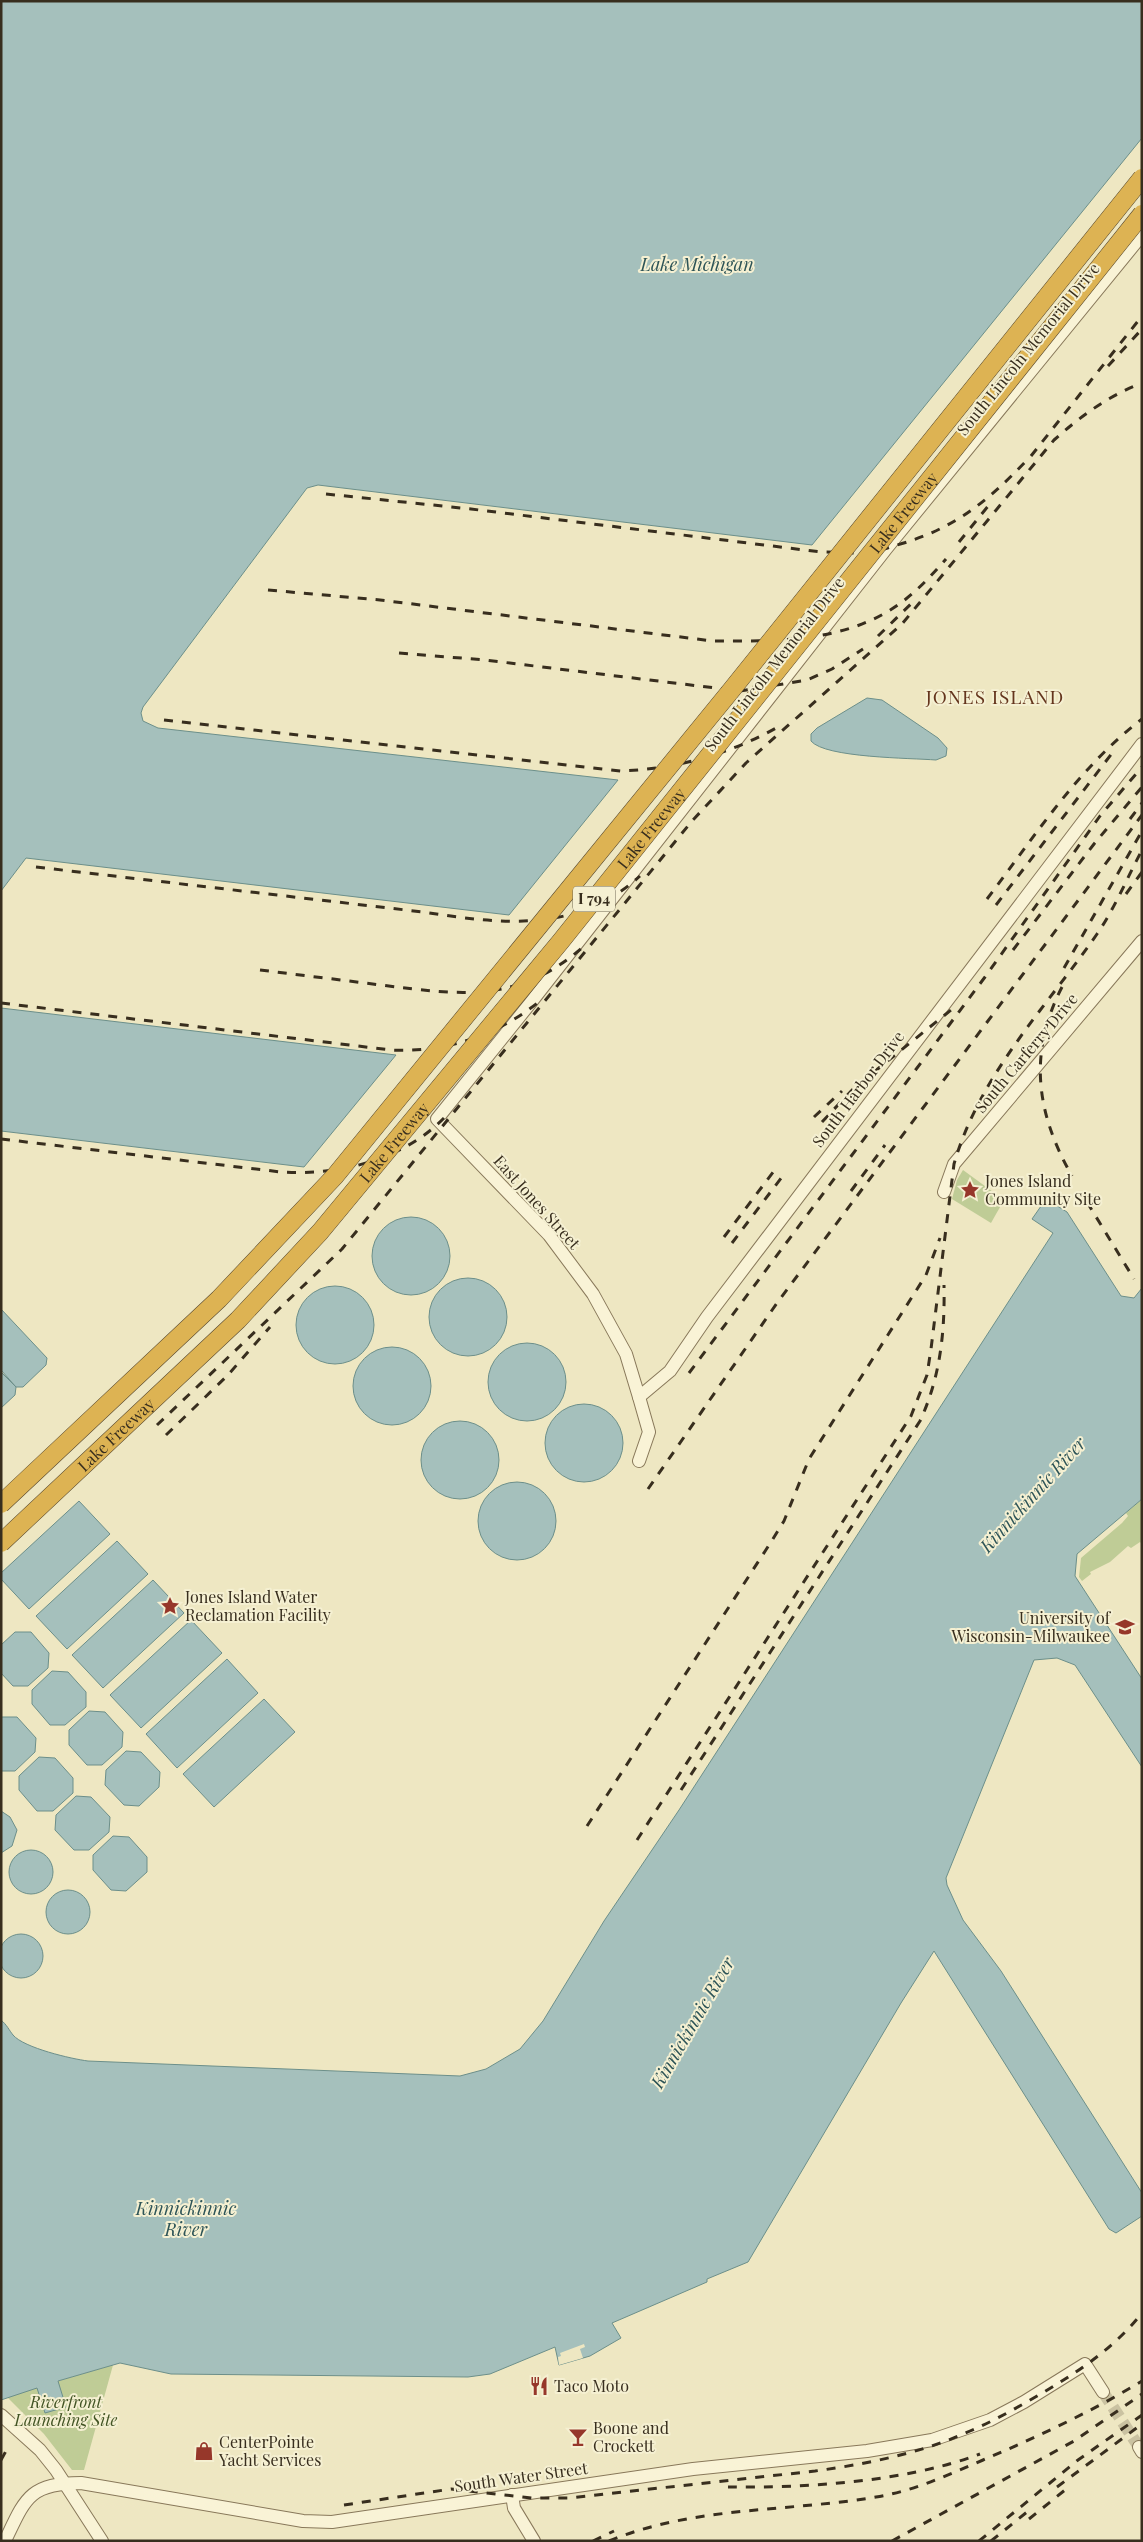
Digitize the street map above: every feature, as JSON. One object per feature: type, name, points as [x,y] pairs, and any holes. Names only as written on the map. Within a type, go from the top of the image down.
[{"type":"highway","name":"Lake Freeway","points":[[1,1504],[219,1299],[335,1176],[727,695],[1142,178]]},
{"type":"highway","name":"Lake Freeway","points":[[1,1542],[238,1320],[320,1232],[561,941],[1142,214]]},
{"type":"street","name":"South Lincoln Memorial Drive","points":[[437,1119],[532,1001],[886,549],[1142,235]]},
{"type":"street","name":"South Harbor Drive","points":[[639,1397],[670,1371],[706,1316],[1142,744]]},
{"type":"street","name":"South Carferry Drive","points":[[944,1192],[954,1164],[1142,941]]},
{"type":"street","name":"East Jones Street","points":[[437,1119],[549,1236],[592,1294],[626,1354],[639,1397]]},
{"type":"street","points":[[638,1460],[649,1432],[639,1397]]},
{"type":"street","name":"South Water Street","points":[[5,2541],[27,2499],[38,2490],[66,2484],[80,2484],[318,2523],[693,2469],[867,2451],[932,2440],[990,2420],[1024,2402],[1085,2364],[1103,2392]]},
{"type":"street","points":[[1,2415],[40,2450],[66,2484],[102,2541]]},
{"type":"street","points":[[512,2495],[514,2508],[534,2541]]},
{"type":"green space","points":[[963,1170],[1004,1200],[991,1223],[952,1199],[957,1180]]},
{"type":"green space","points":[[1142,1499],[1142,1544],[1140,1542],[1131,1548],[1128,1546],[1110,1562],[1090,1572],[1091,1574],[1082,1581],[1079,1577],[1081,1558],[1122,1523],[1128,1516],[1126,1513]]},
{"type":"green space","name":"Riverfront Launching Site","points":[[113,2365],[84,2470],[72,2470],[44,2434],[6,2396]]},
{"type":"water","name":"Lake Michigan","points":[[1,1],[1142,1],[1142,138],[812,545],[318,485],[307,488],[143,707],[141,713],[143,721],[158,728],[618,780],[509,915],[26,858],[1,891]]},
{"type":"water","points":[[867,698],[882,700],[938,738],[947,748],[946,756],[936,760],[850,754],[819,747],[811,741],[811,734],[817,728]]},
{"type":"water","points":[[1,1008],[396,1055],[304,1167],[1,1131]]},
{"type":"water","name":"Kinnickinnic River","points":[[1046,1199],[1067,1212],[1121,1296],[1134,1298],[1142,1288],[1142,1499],[1077,1554],[1075,1576],[1142,1679],[1142,1767],[1075,1665],[1057,1658],[1034,1660],[946,1878],[947,1885],[963,1920],[1001,1971],[1142,2193],[1142,2216],[1116,2233],[1109,2229],[934,1951],[901,2003],[748,2262],[612,2323],[621,2338],[590,2356],[559,2365],[555,2347],[490,2374],[468,2377],[171,2374],[120,2363],[58,2381],[66,2407],[45,2413],[37,2388],[1,2400],[1,2020],[13,2035],[27,2044],[60,2055],[88,2061],[460,2076],[486,2069],[520,2049],[543,2021],[604,1921],[679,1810],[1053,1233],[1032,1219]]},
{"type":"water","points":[[411,1217],[426,1220],[439,1228],[447,1241],[450,1256],[447,1271],[439,1284],[426,1292],[411,1295],[396,1292],[383,1284],[375,1271],[372,1256],[375,1241],[383,1228],[396,1220]]},
{"type":"water","points":[[468,1278],[483,1281],[496,1289],[504,1302],[507,1317],[504,1332],[496,1345],[483,1353],[468,1356],[453,1353],[440,1345],[432,1332],[429,1317],[432,1302],[440,1289],[453,1281]]},
{"type":"water","points":[[335,1286],[350,1289],[363,1297],[371,1310],[374,1325],[371,1340],[363,1353],[350,1361],[335,1364],[320,1361],[307,1353],[299,1340],[296,1325],[299,1310],[307,1297],[320,1289]]},
{"type":"water","points":[[1,1309],[47,1358],[46,1365],[23,1387],[16,1387],[1,1370]]},
{"type":"water","points":[[527,1343],[542,1346],[555,1354],[563,1367],[566,1382],[563,1397],[555,1410],[542,1418],[527,1421],[512,1418],[499,1410],[491,1397],[488,1382],[491,1367],[499,1354],[512,1346]]},
{"type":"water","points":[[392,1347],[407,1350],[420,1358],[428,1371],[431,1386],[428,1401],[420,1414],[407,1422],[392,1425],[377,1422],[364,1414],[356,1401],[353,1386],[356,1371],[364,1358],[377,1350]]},
{"type":"water","points":[[1,1372],[16,1387],[15,1395],[1,1408]]},
{"type":"water","points":[[584,1404],[599,1407],[612,1415],[620,1428],[623,1443],[620,1458],[612,1471],[599,1479],[584,1482],[569,1479],[556,1471],[548,1458],[545,1443],[548,1428],[556,1415],[569,1407]]},
{"type":"water","points":[[460,1421],[475,1424],[488,1432],[496,1445],[499,1460],[496,1475],[488,1488],[475,1496],[460,1499],[445,1496],[432,1488],[424,1475],[421,1460],[424,1445],[432,1432],[445,1424]]},
{"type":"water","points":[[517,1482],[532,1485],[545,1493],[553,1506],[556,1521],[553,1536],[545,1549],[532,1557],[517,1560],[502,1557],[489,1549],[481,1536],[478,1521],[481,1506],[489,1493],[502,1485]]},
{"type":"water","points":[[79,1501],[110,1534],[29,1609],[1,1579],[1,1573]]},
{"type":"water","points":[[117,1541],[148,1574],[67,1649],[36,1616]]},
{"type":"water","points":[[153,1580],[184,1613],[103,1688],[72,1655]]},
{"type":"water","points":[[191,1620],[222,1653],[141,1728],[110,1695]]},
{"type":"water","points":[[15,1632],[31,1632],[49,1653],[48,1668],[28,1686],[13,1686],[1,1673],[1,1645]]},
{"type":"water","points":[[227,1659],[258,1693],[177,1768],[146,1734]]},
{"type":"water","points":[[52,1671],[68,1672],[86,1692],[86,1707],[65,1725],[50,1725],[32,1704],[32,1690]]},
{"type":"water","points":[[264,1699],[295,1732],[214,1807],[183,1774]]},
{"type":"water","points":[[89,1711],[105,1712],[123,1732],[122,1747],[102,1765],[87,1765],[69,1745],[69,1730]]},
{"type":"water","points":[[1,1717],[17,1717],[36,1738],[35,1752],[15,1771],[1,1771]]},
{"type":"water","points":[[126,1751],[141,1752],[160,1772],[159,1787],[139,1806],[124,1805],[105,1785],[106,1770]]},
{"type":"water","points":[[39,1757],[55,1758],[73,1778],[73,1793],[53,1811],[37,1811],[19,1790],[19,1776]]},
{"type":"water","points":[[76,1796],[91,1797],[110,1817],[109,1832],[89,1850],[74,1850],[55,1830],[56,1815]]},
{"type":"water","points":[[1,1811],[10,1817],[17,1830],[12,1846],[1,1853]]},
{"type":"water","points":[[113,1836],[129,1837],[147,1857],[147,1872],[126,1891],[111,1890],[93,1870],[93,1855]]},
{"type":"water","points":[[27,1850],[35,1850],[47,1856],[53,1872],[47,1888],[35,1894],[27,1894],[15,1888],[9,1876],[9,1868],[15,1856]]},
{"type":"water","points":[[64,1890],[72,1890],[84,1896],[90,1912],[84,1928],[72,1934],[64,1934],[52,1928],[46,1916],[46,1908],[52,1896]]},
{"type":"water","points":[[21,1934],[33,1938],[39,1944],[43,1956],[39,1968],[33,1974],[21,1978],[9,1974],[3,1968],[-1,1956],[3,1944],[9,1938]]},
{"type":"pier","points":[[584,2344],[585,2347],[580,2349],[583,2358],[559,2365],[558,2357],[561,2356],[560,2353]]},
{"type":"tunnel","points":[[1103,2392],[1139,2447]]},
{"type":"railway","points":[[1031,456],[1142,316]]},
{"type":"railway","points":[[1108,366],[1142,329]]},
{"type":"railway","points":[[157,1425],[342,1249],[692,821],[746,763],[902,624],[1054,440],[1095,407],[1142,383]]},
{"type":"railway","points":[[326,494],[471,509],[821,552],[865,553],[874,552],[917,538],[953,522],[998,489],[1027,460]]},
{"type":"railway","points":[[959,542],[989,505]]},
{"type":"railway","points":[[268,590],[380,600],[713,641],[762,641],[811,637],[835,632],[881,615],[914,592],[946,559]]},
{"type":"railway","points":[[878,636],[914,601]]},
{"type":"railway","points":[[399,653],[485,660],[740,691],[807,680],[832,669],[863,649]]},
{"type":"railway","points":[[987,899],[1078,780],[1119,738],[1142,719]]},
{"type":"railway","points":[[164,720],[621,771],[662,767],[702,758],[741,745],[778,727]]},
{"type":"railway","points":[[996,905],[1116,748]]},
{"type":"railway","points":[[689,1373],[985,977],[1100,816],[1142,767]]},
{"type":"railway","points":[[1013,950],[1094,844],[1142,787]]},
{"type":"railway","points":[[1130,819],[1142,803]]},
{"type":"railway","points":[[648,1489],[777,1303],[1142,815]]},
{"type":"railway","points":[[1064,968],[1142,831]]},
{"type":"railway","points":[[637,1840],[911,1416],[927,1375],[954,1164],[965,1131],[997,1071],[1097,934],[1142,850]]},
{"type":"railway","points":[[36,867],[481,920],[509,921],[537,920],[564,916],[590,908],[616,895],[640,876]]},
{"type":"railway","points":[[1126,894],[1142,872]]},
{"type":"railway","points":[[260,970],[410,989],[462,992],[487,991],[511,987],[535,978],[559,965],[583,947]]},
{"type":"railway","points":[[1062,987],[1051,1011],[1044,1036],[1041,1059],[1041,1083],[1050,1129],[1072,1176]]},
{"type":"railway","points":[[1,1003],[391,1050],[412,1050],[452,1045],[490,1032],[508,1023],[541,1000]]},
{"type":"railway","points":[[822,1122],[854,1088],[956,1006]]},
{"type":"railway","points":[[814,1117],[842,1091]]},
{"type":"railway","points":[[1,1139],[303,1173],[347,1168],[389,1155],[428,1133],[444,1118]]},
{"type":"railway","points":[[851,1191],[885,1145]]},
{"type":"railway","points":[[724,1237],[777,1167]]},
{"type":"railway","points":[[732,1243],[785,1173]]},
{"type":"railway","points":[[1087,1202],[1134,1279]]},
{"type":"railway","points":[[587,1826],[784,1521],[809,1459],[926,1275],[940,1238]]},
{"type":"railway","points":[[681,1790],[920,1421],[937,1372],[942,1338],[944,1285]]},
{"type":"railway","points":[[166,1435],[227,1376],[270,1327]]},
{"type":"railway","points":[[344,2505],[451,2489],[532,2498],[569,2498],[815,2471],[894,2457],[952,2439],[1008,2413],[1097,2357],[1120,2337],[1142,2313]]},
{"type":"railway","points":[[609,2541],[674,2521],[843,2502],[904,2491],[944,2477],[1044,2433],[1084,2414],[1142,2381]]},
{"type":"railway","points":[[892,2541],[1074,2441],[1142,2394]]},
{"type":"railway","points":[[979,2541],[1078,2460],[1142,2415]]},
{"type":"railway","points":[[1057,2487],[1142,2424]]},
{"type":"railway","points":[[1,2460],[6,2451]]},
{"type":"railway","points":[[728,2487],[790,2486],[888,2477],[920,2471],[980,2454]]},
{"type":"railway","points":[[1029,2519],[1070,2486]]},
{"type":"railway","points":[[991,2541],[1032,2508]]},
{"type":"railway","points":[[593,2541],[614,2531]]},
{"type":"place","name":"Jones Island Community Site","points":[[970,1190]]},
{"type":"place","name":"Jones Island Water Reclamation Facility","points":[[170,1606]]},
{"type":"place","name":"University of Wisconsin-Milwaukee","points":[[1125,1627]]},
{"type":"place","name":"Taco Moto","points":[[539,2386]]},
{"type":"place","name":"Boone and Crockett","points":[[578,2437]]},
{"type":"place","name":"CenterPointe Yacht Services","points":[[204,2451]]},
{"type":"district","name":"JONES ISLAND","points":[[995,697]]}]
